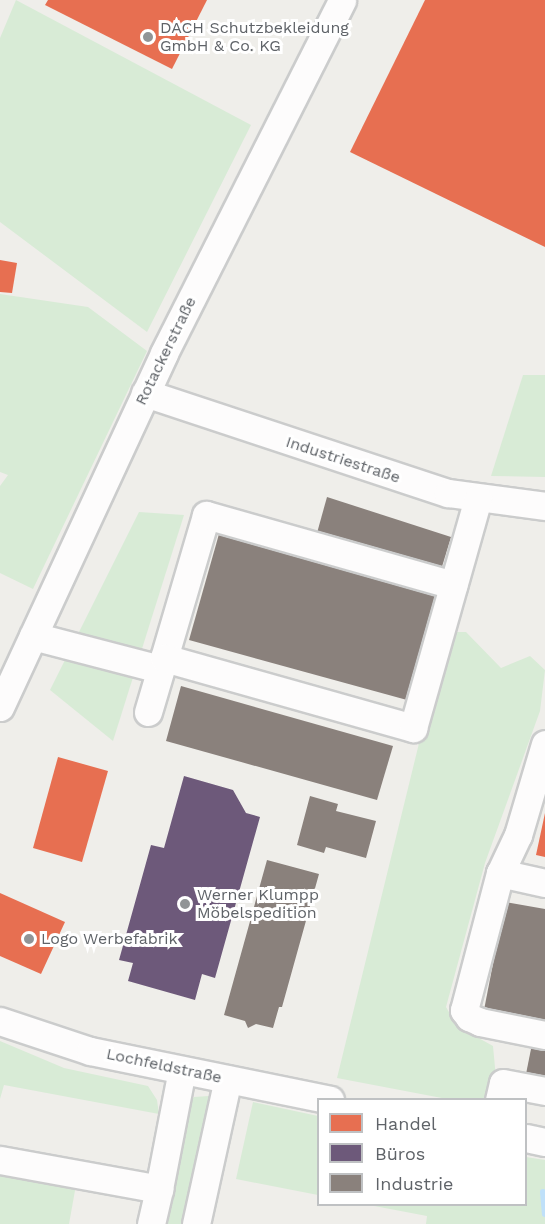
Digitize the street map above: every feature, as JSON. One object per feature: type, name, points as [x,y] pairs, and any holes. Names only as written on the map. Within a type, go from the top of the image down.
[{"type":"street","name":"Rotackerstraße","points":[[0,707],[145,393],[342,0]]},
{"type":"street","name":"Industriestraße","points":[[145,393],[400,479],[478,499],[545,506]]},
{"type":"street","points":[[33,636],[162,663],[413,728],[478,499]]},
{"type":"street","points":[[148,712],[206,515],[453,585]]},
{"type":"street","points":[[545,744],[518,835],[501,873],[464,1010],[468,1017],[480,1022],[545,1035]]},
{"type":"street","points":[[501,873],[545,883]]},
{"type":"street","name":"Lochfeldstraße","points":[[0,1021],[90,1051],[188,1064],[228,1080],[327,1091]]},
{"type":"street","points":[[151,1224],[188,1064]]},
{"type":"street","points":[[205,1209],[228,1080]]},
{"type":"street","points":[[499,1098],[503,1083],[545,1091]]},
{"type":"street","points":[[527,1138],[545,1142]]},
{"type":"street","points":[[0,1160],[159,1189]]},
{"type":"green space","points":[[16,0],[251,125],[147,332],[0,222],[0,38]]},
{"type":"green space","points":[[0,294],[88,307],[147,351],[33,589],[0,573],[0,486],[8,475],[0,472]]},
{"type":"green space","points":[[523,375],[545,375],[545,477],[491,476]]},
{"type":"green space","points":[[139,512],[184,515],[113,741],[50,690]]},
{"type":"green space","points":[[450,632],[466,632],[501,668],[530,656],[545,670],[540,711],[485,863],[446,1007],[457,1026],[493,1046],[496,1078],[491,1098],[442,1098],[337,1078],[435,678]]},
{"type":"green space","points":[[0,1041],[64,1068],[148,1086],[157,1100],[159,1114],[4,1085],[0,1099]]},
{"type":"green space","points":[[209,1096],[184,1224],[165,1224],[189,1102],[194,1097]]},
{"type":"green space","points":[[253,1102],[317,1116],[317,1195],[236,1179]]},
{"type":"green space","points":[[527,1157],[545,1160],[545,1224],[426,1224],[427,1216],[374,1206],[527,1206]]},
{"type":"green space","points":[[0,1170],[76,1185],[69,1224],[0,1224]]},
{"type":"building: Handel","name":"DACH Schutzbekleidung GmbH & Co. KG","points":[[48,0],[207,0],[172,69],[45,5]]},
{"type":"building: Handel","points":[[425,0],[545,0],[545,247],[350,152]]},
{"type":"building: Handel","points":[[0,260],[17,263],[12,293],[0,292]]},
{"type":"building: Handel","points":[[58,757],[108,771],[82,862],[33,848]]},
{"type":"building: Handel","points":[[545,813],[545,857],[536,855]]},
{"type":"building: Handel","name":"Logo Werbefabrik","points":[[0,893],[65,922],[41,974],[0,956]]},
{"type":"building: Büros","name":"Werner Klumpp Möbelspedition","points":[[184,776],[233,790],[246,813],[260,817],[215,978],[202,974],[195,1000],[128,981],[133,963],[119,960],[151,845],[164,848]]},
{"type":"building: Industrie","points":[[327,497],[451,537],[441,570],[317,533]]},
{"type":"building: Industrie","points":[[219,534],[437,595],[407,700],[189,640]]},
{"type":"building: Industrie","points":[[181,686],[393,746],[377,800],[166,741]]},
{"type":"building: Industrie","points":[[310,796],[338,804],[336,811],[376,821],[366,858],[326,847],[324,853],[297,845]]},
{"type":"building: Industrie","points":[[267,860],[319,874],[282,1007],[279,1007],[273,1028],[256,1024],[248,1028],[245,1021],[224,1015]]},
{"type":"building: Industrie","points":[[505,902],[545,909],[545,1022],[484,1010]]},
{"type":"building: Industrie","points":[[533,1039],[545,1042],[545,1077],[526,1074]]},
{"type":"waterway","points":[[543,1192],[545,1214]]},
{"type":"place","name":"DACH Schutzbekleidung GmbH & Co. KG","points":[[148,37]]},
{"type":"place","name":"Werner Klumpp Möbelspedition","points":[[185,904]]},
{"type":"place","name":"Logo Werbefabrik","points":[[29,939]]}]
